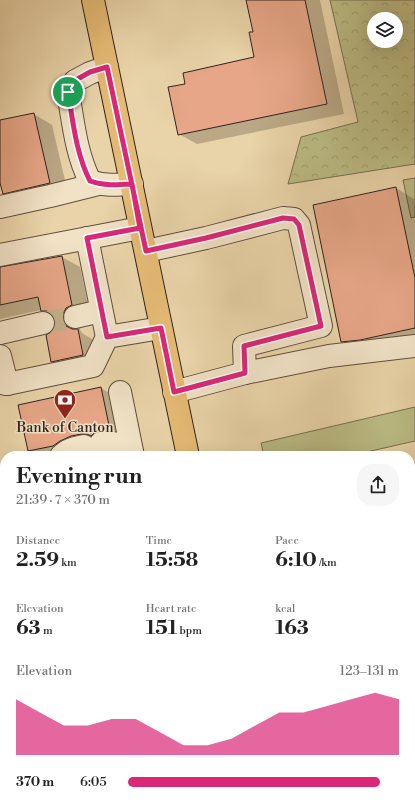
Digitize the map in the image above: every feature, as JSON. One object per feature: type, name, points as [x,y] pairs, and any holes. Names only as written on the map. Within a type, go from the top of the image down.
[{"type":"main road","points":[[93,0],[187,451]]},
{"type":"street","points":[[107,67],[90,72],[74,81],[68,92],[76,138],[85,172],[90,181],[112,186],[132,184]]},
{"type":"street","points":[[0,206],[98,184]]},
{"type":"street","points":[[146,251],[206,238],[283,218],[294,219],[299,225],[321,326],[244,346],[245,373]]},
{"type":"street","points":[[0,256],[140,228]]},
{"type":"street","points":[[0,356],[3,384],[93,366],[107,337],[87,238]]},
{"type":"street","points":[[75,316],[101,311]]},
{"type":"street","points":[[0,333],[43,323]]},
{"type":"street","points":[[107,337],[161,328]]},
{"type":"street","points":[[174,392],[245,373],[329,356],[415,346]]},
{"type":"street","points":[[120,392],[132,451]]},
{"type":"street","points":[[66,451],[110,442],[119,444],[126,451]]},
{"type":"green space","points":[[330,0],[415,0],[415,164],[288,184],[301,137],[358,122]]},
{"type":"green space","points":[[415,178],[415,217],[411,218],[403,180]]},
{"type":"green space","points":[[415,407],[415,441],[371,451],[263,451],[261,443]]},
{"type":"building","points":[[246,0],[305,0],[327,104],[178,135],[168,87],[185,84],[183,73],[254,57],[249,32],[253,32]]},
{"type":"building","points":[[34,113],[50,183],[3,194],[0,183],[0,120]]},
{"type":"building","points":[[396,187],[415,278],[415,328],[360,340],[341,342],[313,205]]},
{"type":"building","points":[[62,256],[72,305],[66,308],[63,314],[63,319],[66,326],[72,329],[78,329],[83,355],[51,362],[46,335],[55,327],[55,321],[52,315],[47,311],[41,311],[38,297],[0,305],[0,267]]},
{"type":"building","name":"Bank of Canton","points":[[101,387],[110,430],[95,432],[91,436],[82,434],[71,436],[53,446],[28,451],[18,405]]},
{"type":"tunnel","points":[[43,323],[75,317]]},
{"type":"place","name":"Bank of Canton","points":[[65,420]]},
{"type":"route","points":[[68,92],[74,81],[90,72],[107,67],[132,184],[140,228],[146,251],[206,238],[283,218],[294,219],[299,225],[321,326],[244,346],[245,373],[174,392],[161,328],[107,337],[87,238],[140,228],[132,184],[112,186],[98,184],[90,181],[85,172],[76,138],[68,92]]}]
